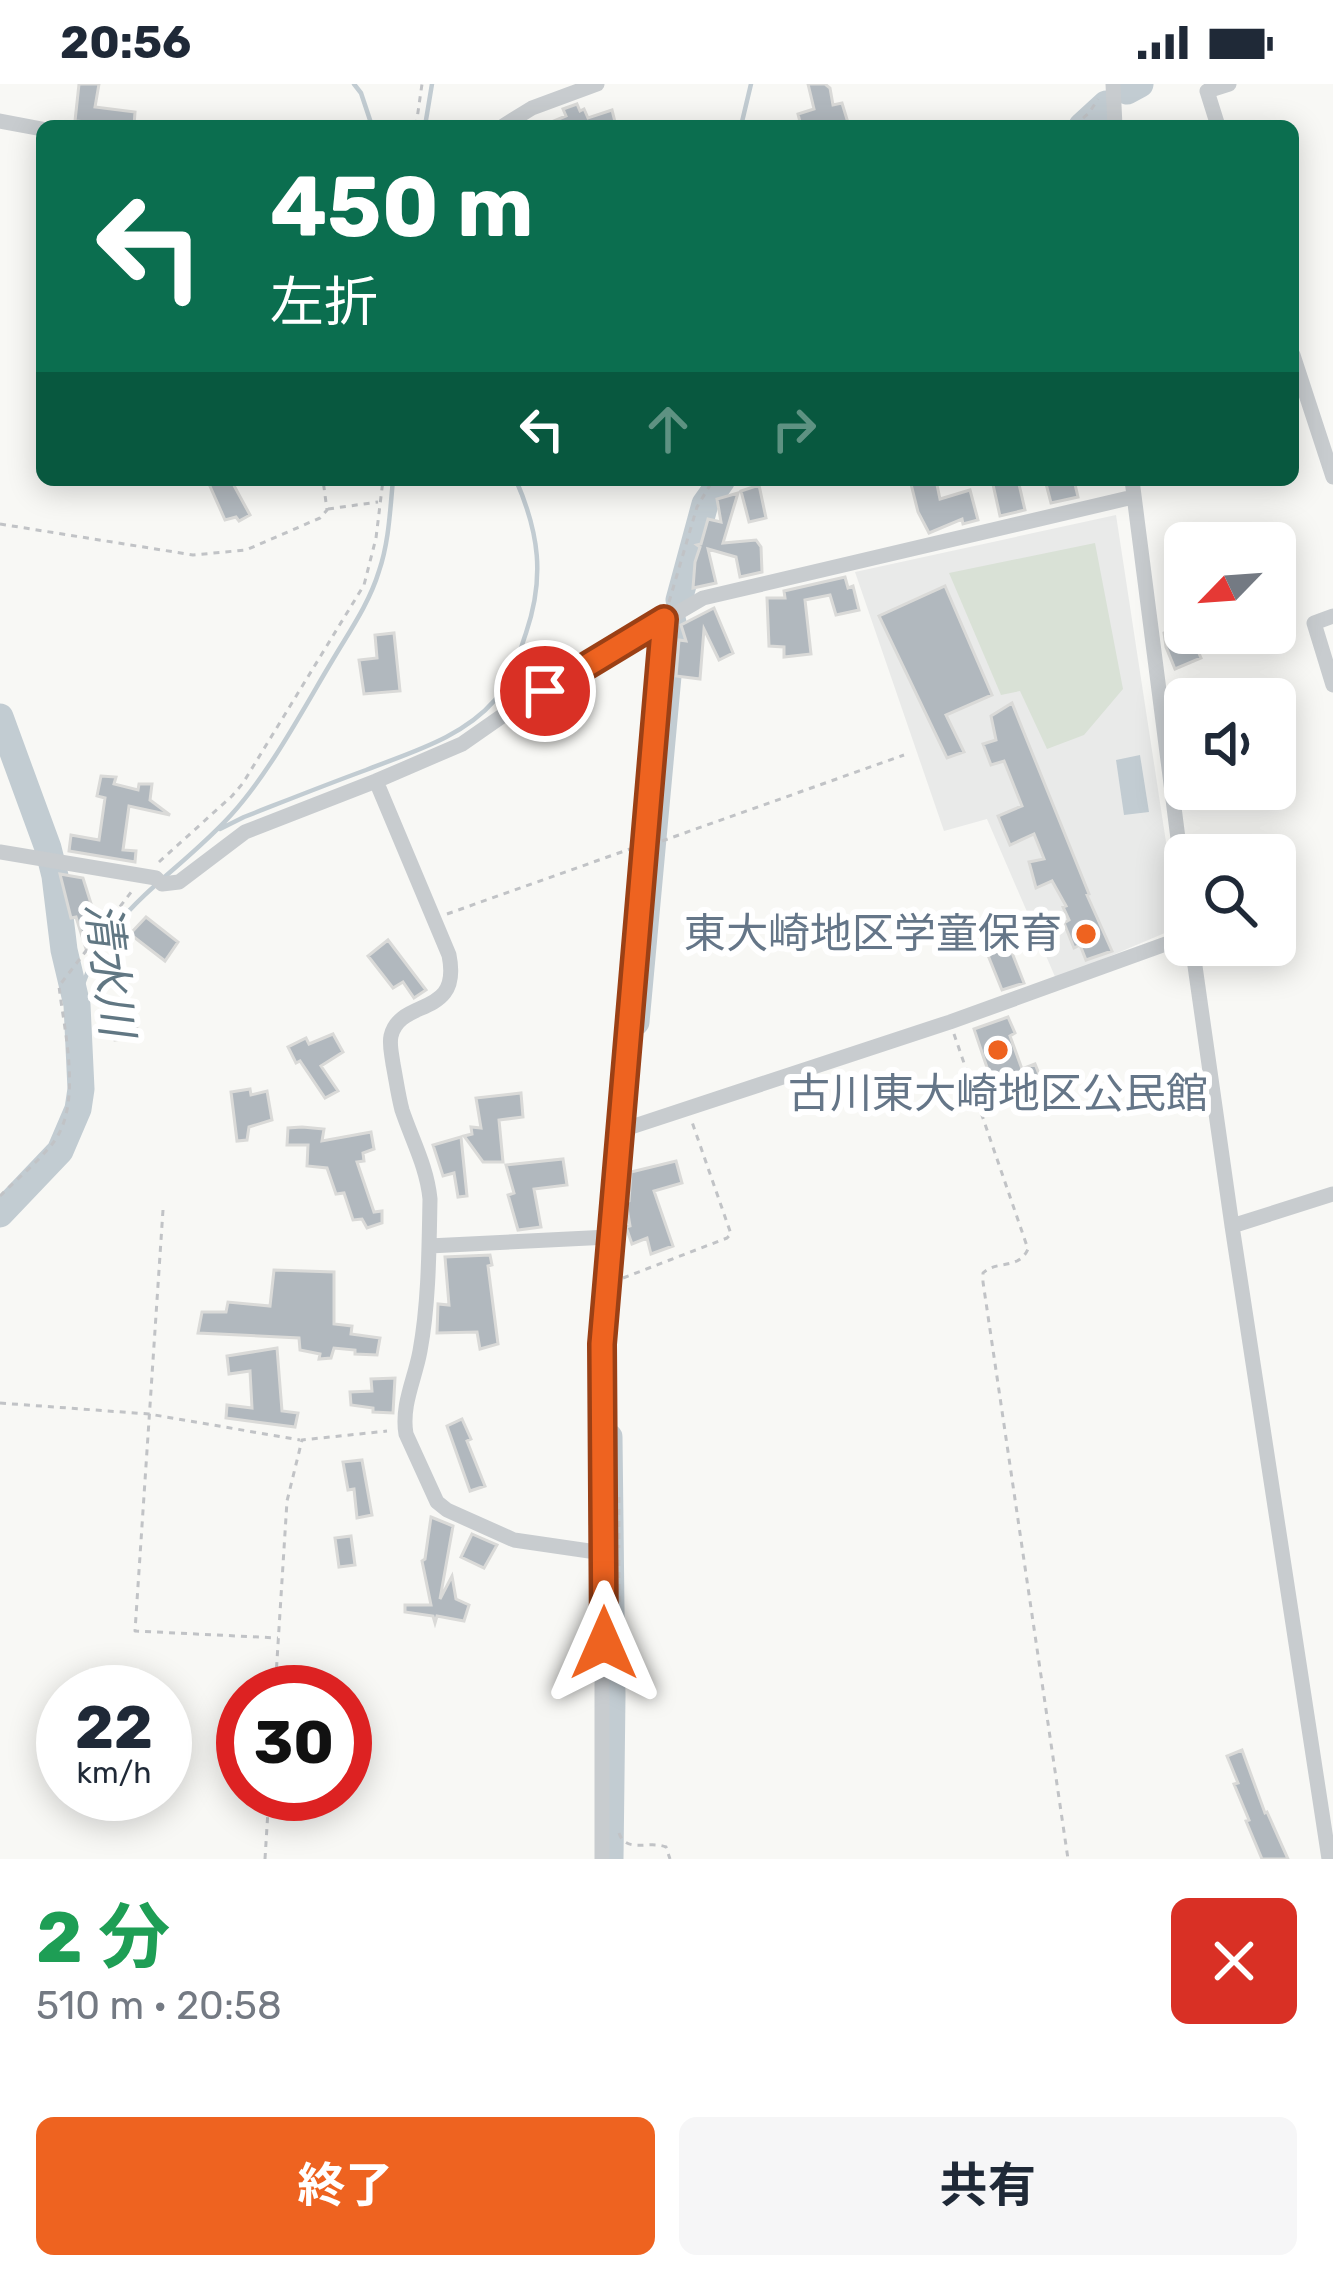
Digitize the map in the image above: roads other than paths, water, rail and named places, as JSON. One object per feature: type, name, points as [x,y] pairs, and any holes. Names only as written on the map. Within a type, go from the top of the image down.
[{"type":"street","points":[[513,120],[596,84]]},
{"type":"street","points":[[1216,120],[1207,91],[1229,84]]},
{"type":"street","points":[[1113,87],[1115,120]]},
{"type":"street","points":[[0,121],[36,128]]},
{"type":"street","points":[[1299,373],[1333,478]]},
{"type":"street","points":[[0,852],[179,882],[244,832],[462,744],[703,598],[1132,488],[1177,834]]},
{"type":"street","points":[[1333,616],[1314,623],[1333,685]]},
{"type":"street","points":[[602,1859],[602,1344],[651,843],[664,619]]},
{"type":"street","points":[[376,782],[453,971],[444,995],[398,1022],[389,1042],[400,1105],[428,1180],[429,1246],[421,1350],[408,1394],[406,1434],[436,1502],[446,1510],[514,1540],[604,1553]]},
{"type":"street","points":[[620,1131],[950,1022],[1164,945]]},
{"type":"street","points":[[1195,966],[1329,1859]]},
{"type":"street","points":[[1232,1226],[1333,1194]]},
{"type":"street","points":[[429,1246],[609,1237]]},
{"type":"waterway","points":[[354,84],[370,120]]},
{"type":"waterway","points":[[426,120],[432,84]]},
{"type":"waterway","points":[[742,120],[751,84]]},
{"type":"waterway","name":"清水川","points":[[1127,91],[1140,84]]},
{"type":"waterway","name":"清水川","points":[[1089,120],[1106,104]]},
{"type":"waterway","points":[[77,1005],[87,973],[119,922],[231,815],[297,720],[375,583],[387,537],[392,486]]},
{"type":"waterway","points":[[220,829],[435,742],[467,724],[495,700],[514,668],[536,593],[537,555],[518,486]]},
{"type":"waterway","name":"清水川","points":[[679,600],[705,504],[718,486]]},
{"type":"waterway","name":"清水川","points":[[636,1022],[673,622]]},
{"type":"waterway","name":"清水川","points":[[0,717],[55,876],[77,1005],[81,1089],[60,1151],[0,1214]]},
{"type":"waterway","name":"清水川","points":[[609,1437],[610,1859]]},
{"type":"place","name":"東大崎地区学童保育","points":[[1086,934]]},
{"type":"place","name":"古川東大崎地区公民館","points":[[998,1050]]}]
